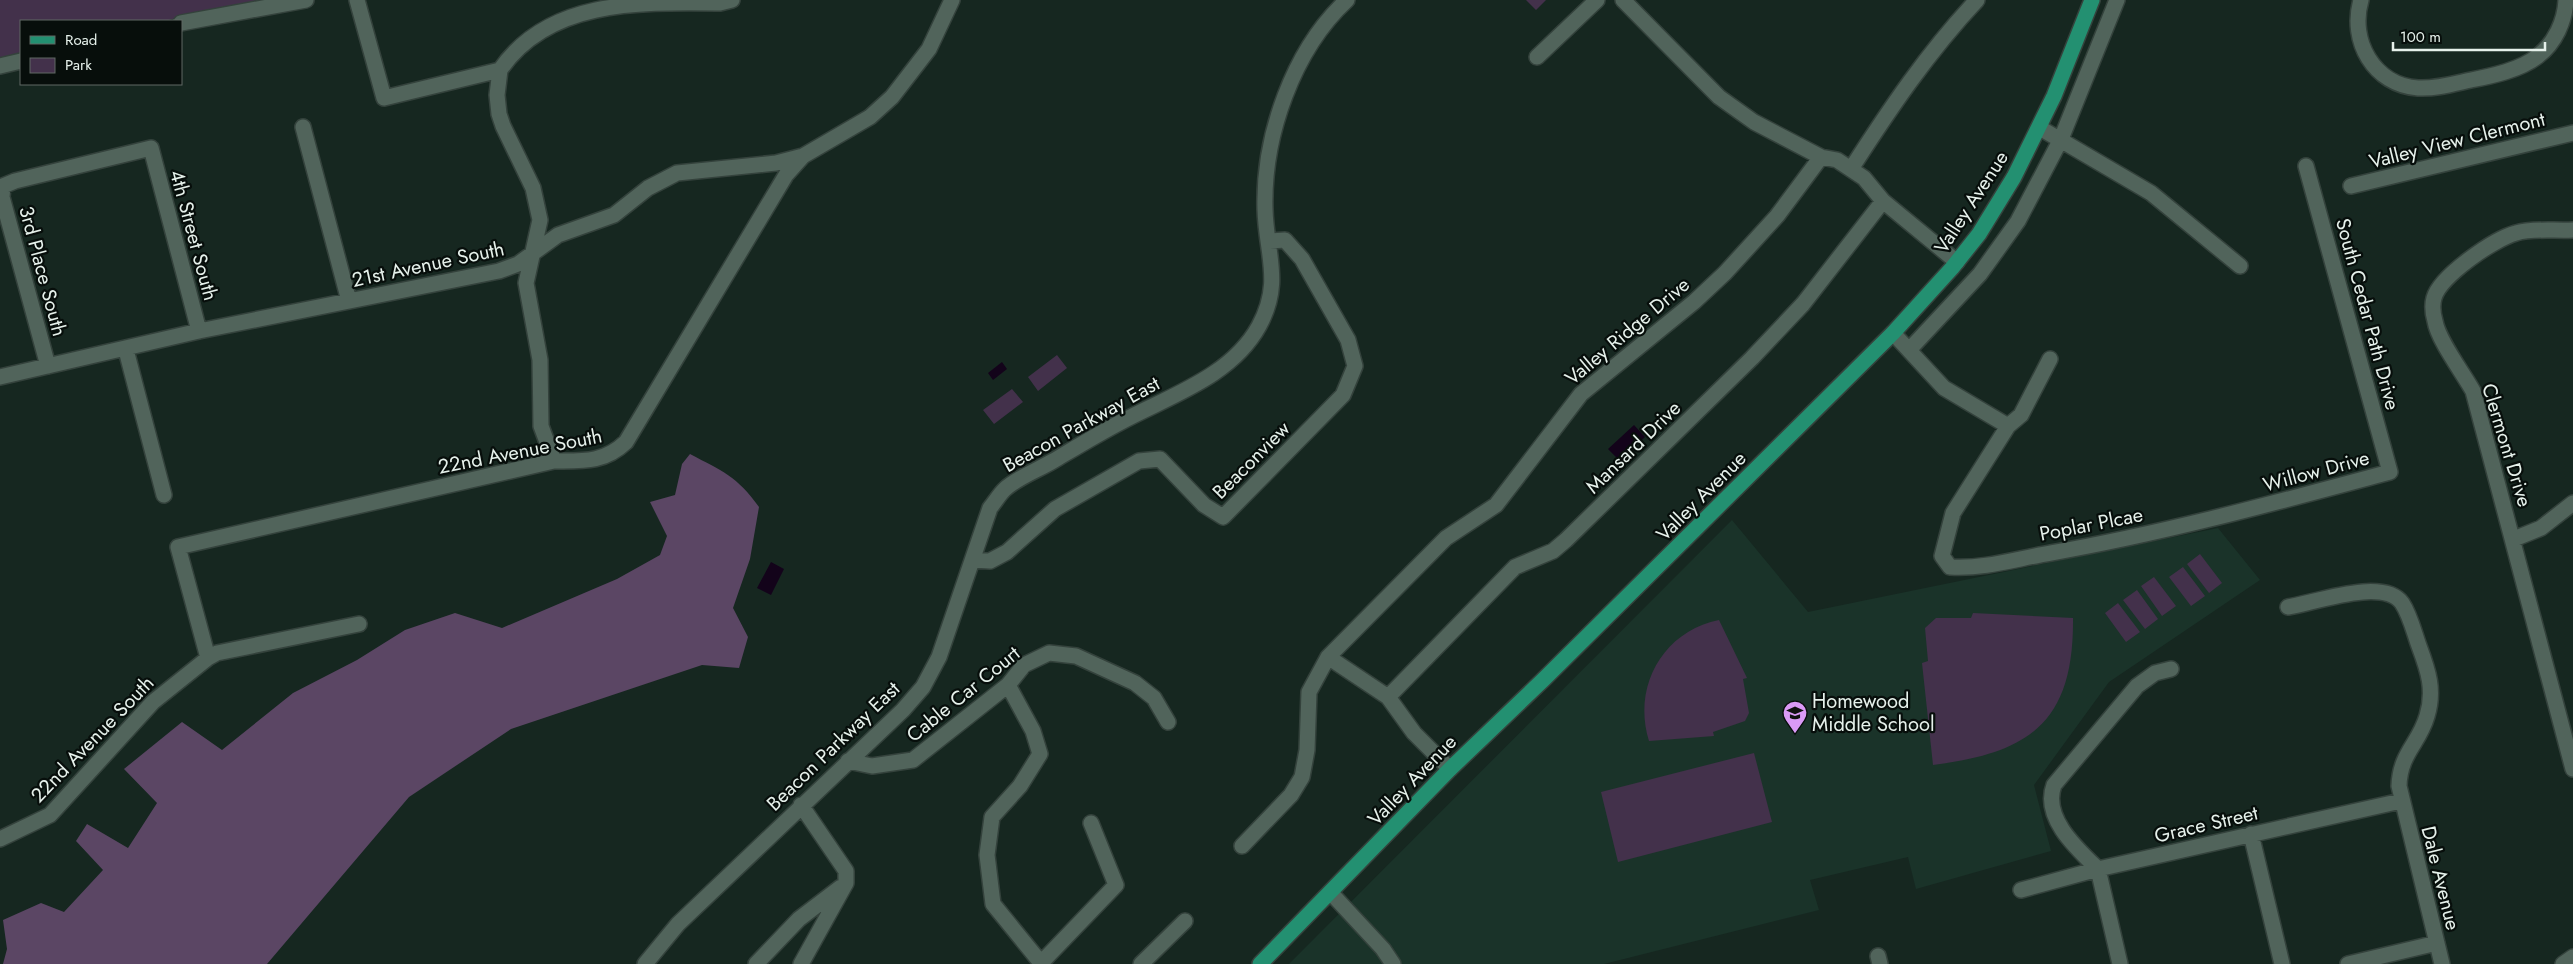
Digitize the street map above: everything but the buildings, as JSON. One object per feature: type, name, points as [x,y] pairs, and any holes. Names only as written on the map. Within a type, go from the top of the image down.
[{"type":"main road","name":"Valley Avenue","points":[[1260,964],[1450,769],[1544,680],[1893,333],[1957,262],[1978,234],[2014,177],[2040,128],[2092,0]]},
{"type":"street","points":[[182,23],[306,0]]},
{"type":"street","points":[[357,0],[384,98],[500,70]]},
{"type":"street","points":[[554,461],[541,426],[539,414],[542,374],[526,283],[540,220],[537,198],[501,120],[497,95],[500,70],[506,58],[539,25],[566,10],[602,1],[720,3],[732,0]]},
{"type":"street","name":"21st Avenue South","points":[[0,377],[199,332],[499,271],[518,264],[558,235],[614,215],[648,188],[677,173],[776,163],[803,156],[870,117],[892,97],[929,49],[952,0]]},
{"type":"street","name":"Beacon Parkway East","points":[[645,964],[678,924],[903,710],[923,687],[939,658],[990,508],[1005,489],[1120,422],[1214,374],[1238,354],[1258,327],[1268,303],[1273,274],[1265,209],[1269,154],[1276,120],[1298,65],[1335,11],[1347,0]]},
{"type":"street","points":[[1537,57],[1597,0]]},
{"type":"street","points":[[1622,0],[1719,97],[1754,122],[1821,157],[1837,160],[1864,178],[1883,201],[1957,262]]},
{"type":"street","points":[[1851,169],[1892,105],[1940,42],[1977,0]]},
{"type":"street","points":[[1909,350],[1980,274],[2018,221],[2061,139],[2117,0]]},
{"type":"street","points":[[2361,0],[2357,12],[2358,34],[2364,53],[2389,80],[2417,88],[2439,87],[2491,77],[2538,56],[2557,33],[2566,0]]},
{"type":"street","points":[[0,66],[20,61]]},
{"type":"street","points":[[303,127],[349,301]]},
{"type":"street","points":[[2040,128],[2151,193],[2240,266]]},
{"type":"street","name":"Valley View Clermont","points":[[2351,186],[2573,132]]},
{"type":"street","name":"3rd Place South","points":[[48,366],[2,197],[3,186],[15,180],[151,148]]},
{"type":"street","name":"4th Street South","points":[[151,148],[199,332]]},
{"type":"street","name":"22nd Avenue South","points":[[208,658],[178,547],[554,461],[589,461],[613,454],[626,442],[786,175],[803,156]]},
{"type":"street","name":"Valley Ridge Drive","points":[[1242,846],[1292,795],[1302,777],[1307,750],[1309,692],[1328,658],[1446,538],[1496,505],[1581,394],[1694,302],[1725,273],[1777,216],[1821,157]]},
{"type":"street","name":"South Cedar Path Drive","points":[[2306,166],[2390,472]]},
{"type":"street","name":"Mansard Drive","points":[[1388,697],[1515,567],[1553,551],[1566,540],[1752,358],[1803,304],[1883,201]]},
{"type":"street","name":"Clermont Drive","points":[[2573,230],[2517,232],[2493,244],[2446,279],[2434,298],[2435,323],[2473,391],[2514,539],[2558,720],[2571,749],[2573,769]]},
{"type":"street","name":"Beaconview","points":[[973,560],[990,561],[1007,552],[1055,510],[1139,461],[1160,460],[1204,505],[1224,517],[1343,395],[1355,366],[1348,340],[1302,259],[1285,240],[1269,242]]},
{"type":"street","points":[[1893,333],[1944,388],[2008,426],[2021,415],[2050,359]]},
{"type":"street","points":[[126,350],[164,495]]},
{"type":"street","name":"Poplar Plcae","points":[[2008,426],[1952,513],[1942,556],[1950,567],[1975,568],[2104,544],[2252,509]]},
{"type":"street","name":"Willow Drive","points":[[2252,509],[2390,472]]},
{"type":"street","points":[[2514,539],[2541,528],[2573,503]]},
{"type":"street","name":"Dale Avenue","points":[[2288,607],[2361,590],[2391,595],[2401,602],[2430,676],[2432,698],[2426,719],[2402,762],[2398,786],[2442,964]]},
{"type":"street","name":"22nd Avenue South","points":[[0,839],[50,815],[153,702],[208,658],[217,653],[359,624]]},
{"type":"street","name":"Cable Car Court","points":[[848,761],[872,766],[913,760],[1008,685],[1024,665],[1049,653],[1076,656],[1135,683],[1154,698],[1168,722]]},
{"type":"street","points":[[1328,658],[1388,697],[1414,733],[1450,769]]},
{"type":"street","points":[[2120,964],[2098,869],[2076,847],[2052,809],[2049,797],[2054,785],[2137,686],[2155,673],[2171,668]]},
{"type":"street","points":[[1008,685],[1033,731],[1040,754],[1020,786],[992,817],[987,855],[993,904],[1042,963],[1116,885],[1091,824]]},
{"type":"street","name":"Grace Street","points":[[2022,890],[2098,869],[2401,801]]},
{"type":"street","points":[[801,805],[846,871],[846,884],[801,964]]},
{"type":"street","points":[[2250,834],[2282,964]]},
{"type":"street","points":[[756,964],[799,919],[846,884]]},
{"type":"street","points":[[1331,893],[1383,949],[1393,964]]},
{"type":"street","points":[[1141,964],[1185,921]]},
{"type":"street","points":[[2348,964],[2437,943]]},
{"type":"street","points":[[2563,964],[2573,957]]},
{"type":"shaded area","points":[[1002,362],[1007,369],[993,380],[988,373]]},
{"type":"shaded area","points":[[1634,425],[1645,437],[1620,461],[1608,449]]},
{"type":"shaded area","points":[[690,454],[736,481],[759,507],[750,559],[733,608],[748,637],[739,668],[702,665],[511,729],[409,797],[267,964],[3,964],[7,949],[3,920],[41,903],[64,912],[103,870],[76,841],[87,824],[128,848],[157,803],[124,769],[182,722],[222,750],[293,693],[357,660],[405,630],[455,613],[502,628],[617,579],[660,555],[667,536],[650,502],[675,495],[682,464]]},
{"type":"shaded area","name":"Homewood Middle School","points":[[1732,520],[1808,612],[2218,528],[2260,580],[2109,682],[2034,785],[2051,851],[1916,889],[1908,857],[1810,880],[1819,910],[1604,964],[1289,964]]},
{"type":"shaded area","points":[[771,562],[784,569],[771,595],[757,588]]},
{"type":"green space","points":[[0,0],[258,0],[168,20],[20,20],[20,53],[0,58]]},
{"type":"green space","points":[[1526,0],[1546,0],[1536,10]]},
{"type":"green space","points":[[1057,355],[1067,368],[1038,391],[1028,377]]},
{"type":"green space","points":[[1012,389],[1023,402],[994,424],[983,410]]},
{"type":"green space","points":[[2200,554],[2222,583],[2209,593],[2187,564]]},
{"type":"green space","points":[[2183,567],[2205,596],[2191,606],[2169,577]]},
{"type":"green space","points":[[2154,577],[2176,606],[2162,616],[2141,586]]},
{"type":"green space","points":[[2137,590],[2158,619],[2145,629],[2123,600]]},
{"type":"green space","points":[[2118,603],[2140,632],[2126,642],[2105,613]]},
{"type":"green space","points":[[1973,613],[2073,618],[2071,653],[2065,683],[2055,707],[2040,726],[2021,740],[1996,751],[1967,759],[1933,765],[1922,663],[1928,661],[1925,628],[1936,618],[1971,618]]},
{"type":"green space","points":[[1719,620],[1747,678],[1743,679],[1749,713],[1745,721],[1713,732],[1714,736],[1649,741],[1645,721],[1645,701],[1649,682],[1657,664],[1668,649],[1682,636],[1699,626]]},
{"type":"green space","points":[[1754,753],[1772,822],[1618,862],[1601,792]]},
{"type":"place","name":"Homewood Middle School","points":[[1795,734]]}]
